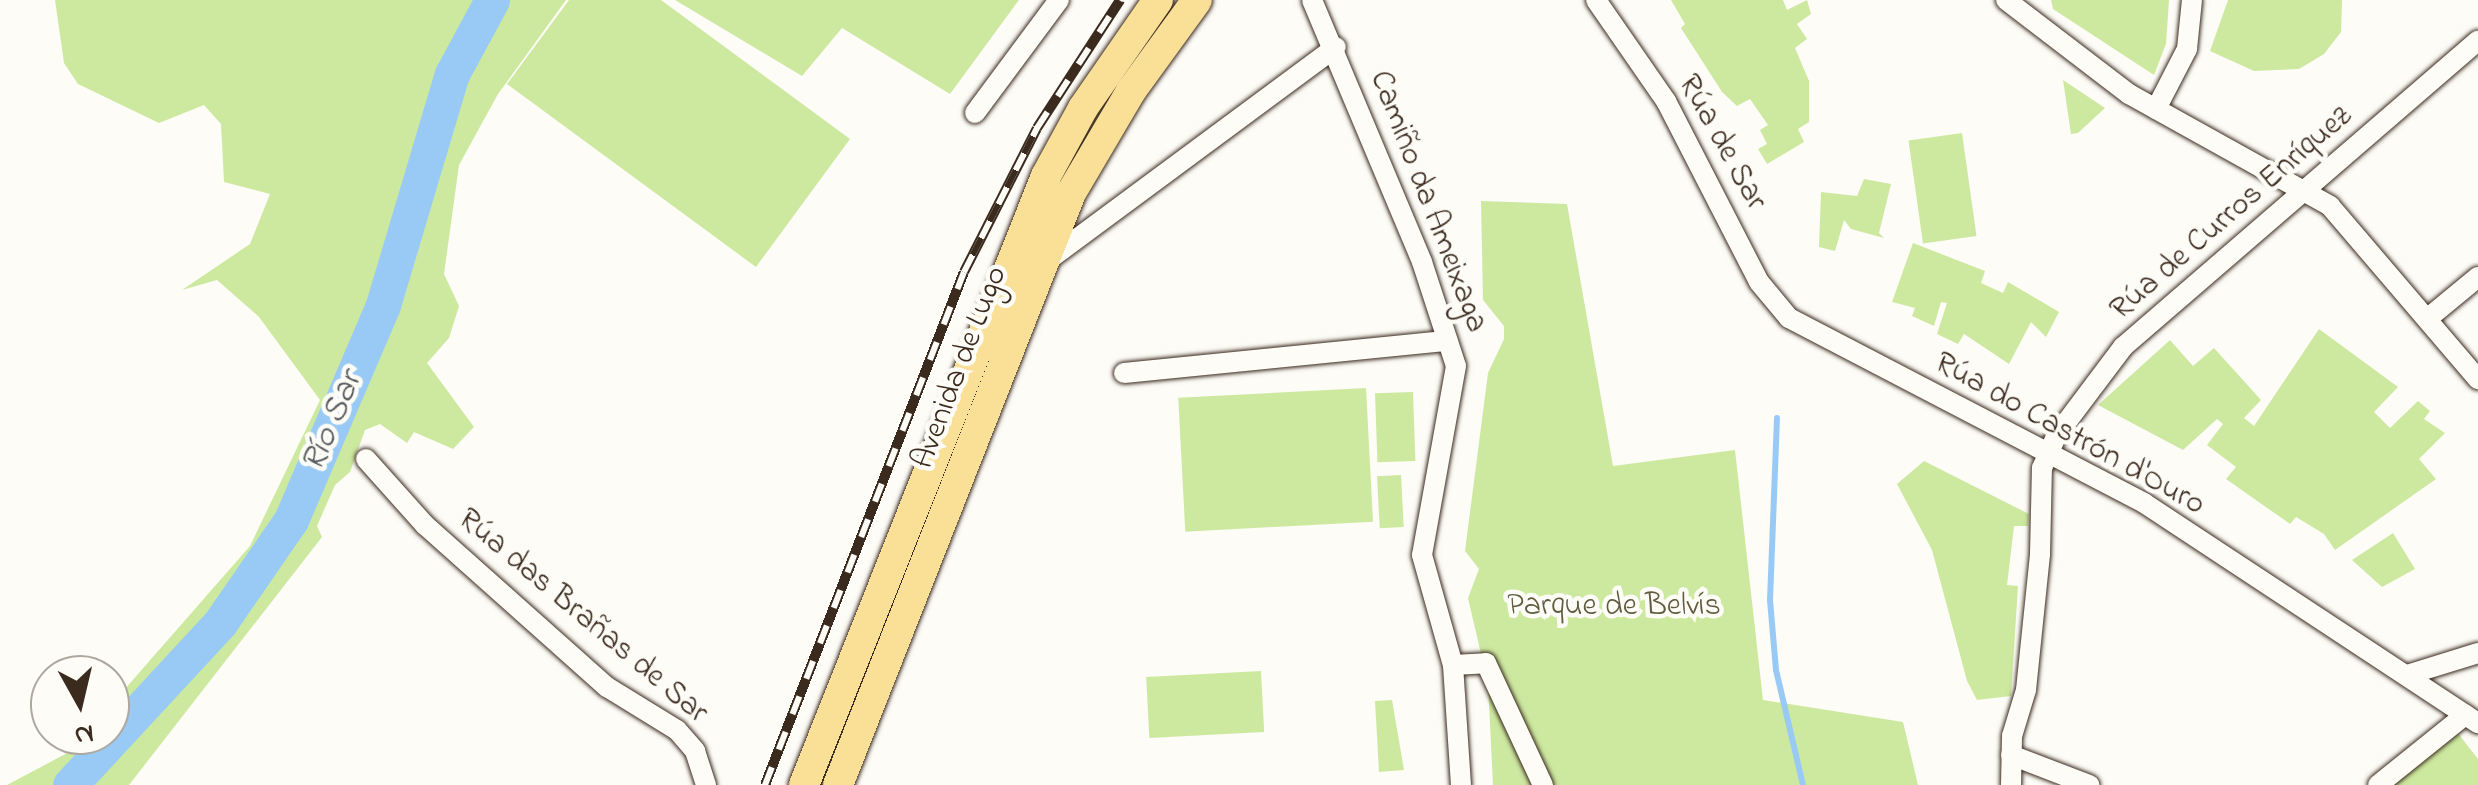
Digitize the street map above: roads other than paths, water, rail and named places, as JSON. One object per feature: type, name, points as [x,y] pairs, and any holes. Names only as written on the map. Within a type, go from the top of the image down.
[{"type":"highway","name":"Avenida de Lugo","points":[[838,785],[1038,266],[1106,131],[1197,0]]},
{"type":"highway","name":"Avenida de Lugo","points":[[804,785],[1046,176],[1151,6]]},
{"type":"street","points":[[975,113],[1059,0]]},
{"type":"street","name":"Camiño da Ameixaga","points":[[1312,0],[1336,47],[1456,366],[1422,554],[1453,664],[1460,785]]},
{"type":"street","name":"Rúa de Sar","points":[[1596,0],[1681,125],[1759,282],[1788,318]]},
{"type":"street","points":[[2006,0],[2156,109],[2330,206],[2478,379]]},
{"type":"street","points":[[2156,109],[2187,49],[2192,0]]},
{"type":"street","name":"Rúa de Curros Enríquez","points":[[2046,452],[2123,347],[2478,41]]},
{"type":"street","points":[[1038,266],[1336,47]]},
{"type":"street","points":[[2427,320],[2478,276]]},
{"type":"street","name":"Rúa do Castrón d'Ouro","points":[[1788,318],[2144,503],[2471,719]]},
{"type":"street","points":[[1124,373],[1447,342]]},
{"type":"street","points":[[2011,785],[2011,755],[2026,690],[2046,452]]},
{"type":"street","name":"Rúa das Brañas de Sar","points":[[366,459],[425,524],[607,686],[677,730],[695,751],[706,785]]},
{"type":"street","points":[[2407,676],[2478,654]]},
{"type":"street","points":[[1453,664],[1486,663],[1543,785]]},
{"type":"street","points":[[2378,785],[2471,719]]},
{"type":"street","points":[[2011,755],[2089,785]]},
{"type":"waterway","name":"Río Sar","points":[[70,785],[220,623],[291,520],[383,305],[452,74],[492,0]]},
{"type":"waterway","points":[[1777,418],[1770,600],[1776,670],[1803,785]]},
{"type":"railway","points":[[765,785],[964,272],[1037,128],[1120,0]]},
{"type":"park label","name":"Parque de Belvís","points":[[1614,607]]}]
